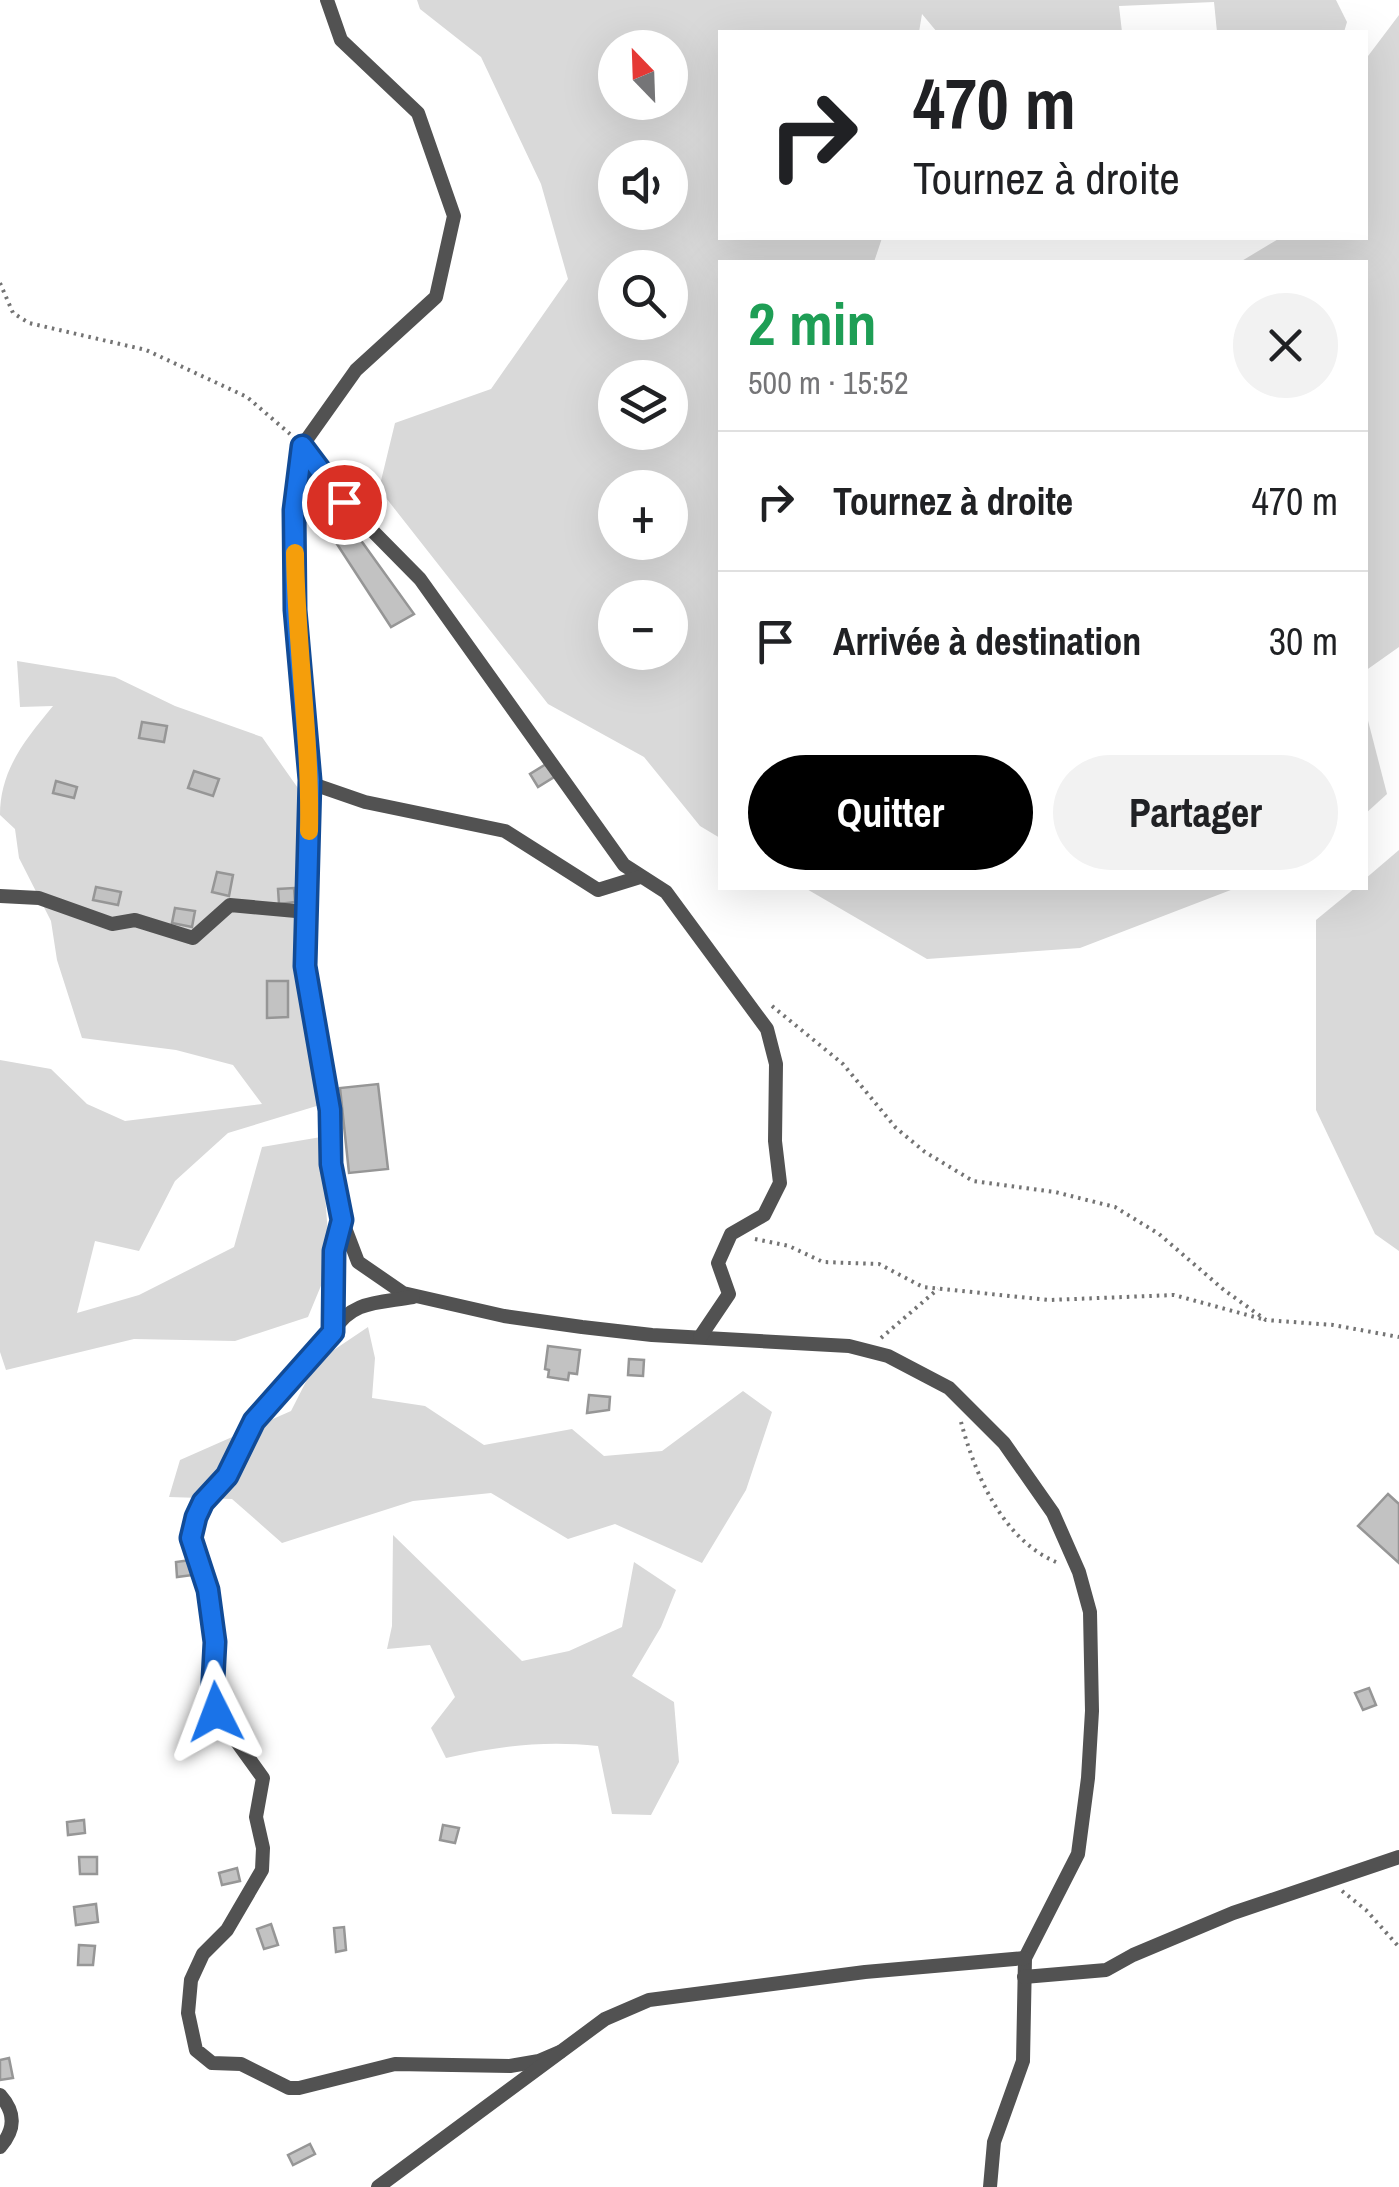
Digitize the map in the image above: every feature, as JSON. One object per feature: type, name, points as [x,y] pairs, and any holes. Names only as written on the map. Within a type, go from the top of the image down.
[{"type":"street","points":[[327,0],[341,40],[418,113],[454,216],[436,298],[356,370],[302,446],[294,510],[295,610],[310,783],[305,966],[330,1110],[331,1164],[342,1220],[358,1262],[403,1293],[504,1316],[700,1338],[815,1343],[867,1350],[916,1368],[949,1388],[1004,1443],[1053,1512],[1079,1572],[1090,1612],[1088,1778],[1078,1854],[1025,1958],[1024,2060],[994,2142],[990,2187]]},
{"type":"street","points":[[302,446],[344,502],[420,579],[624,866],[666,892],[767,1028],[776,1064],[775,1140],[780,1182],[764,1215],[731,1234],[718,1263],[729,1294],[700,1338]]},
{"type":"street","points":[[310,783],[365,802],[505,831],[598,890],[640,877]]},
{"type":"street","points":[[0,896],[40,898],[112,924],[135,920],[193,938],[230,905],[306,912]]},
{"type":"street","points":[[333,1332],[334,1251],[342,1220]]},
{"type":"street","points":[[418,1296],[366,1302],[342,1316],[333,1332],[254,1421],[227,1476],[203,1502],[191,1538],[208,1590],[212,1698],[216,1712],[263,1778],[264,1785],[256,1817],[263,1848],[262,1870],[227,1930],[203,1954],[190,1980],[188,2013],[196,2050],[212,2063],[241,2064],[289,2088],[395,2064],[510,2066],[539,2061],[560,2052]]},
{"type":"street","points":[[1024,1977],[1106,1970],[1133,1954],[1233,1913],[1399,1856]]},
{"type":"street","points":[[378,2187],[605,2019],[649,2000],[865,1972],[1025,1958]]},
{"type":"street","points":[[0,2095],[10,2106],[13,2120],[11,2135],[0,2147]]},
{"type":"path","points":[[0,283],[13,313],[29,322],[146,350],[247,397],[302,446]]},
{"type":"path","points":[[767,1002],[843,1064],[896,1128],[940,1162],[973,1181],[1055,1192],[1115,1207],[1159,1234],[1266,1320]]},
{"type":"path","points":[[731,1234],[789,1246],[823,1262],[879,1264],[922,1287],[1049,1300],[1174,1295],[1266,1320],[1333,1325],[1399,1337]]},
{"type":"path","points":[[867,1350],[938,1289]]},
{"type":"path","points":[[949,1388],[973,1468],[988,1496],[1019,1534],[1048,1559],[1079,1572]]},
{"type":"path","points":[[1331,1882],[1366,1910],[1399,1947]]},
{"type":"shaded area","points":[[417,0],[1336,0],[1347,22],[1345,30],[1217,30],[1214,2],[1119,6],[1122,30],[935,30],[922,14],[919,30],[718,30],[718,240],[881,240],[875,260],[718,260],[718,837],[700,826],[644,757],[548,704],[379,489],[395,423],[491,389],[568,279],[541,184],[481,57],[420,9]]},
{"type":"shaded area","points":[[1399,15],[1399,647],[1368,669],[1368,260],[1243,260],[1277,240],[1368,240],[1368,56]]},
{"type":"shaded area","points":[[17,661],[115,677],[175,706],[262,737],[300,791],[300,958],[307,1042],[343,1098],[228,1133],[175,1181],[139,1251],[95,1241],[77,1313],[139,1295],[234,1247],[262,1147],[321,1137],[330,1264],[308,1317],[235,1341],[134,1339],[6,1370],[0,1352],[0,1060],[51,1069],[87,1104],[125,1121],[262,1104],[233,1065],[176,1050],[82,1038],[57,960],[51,921],[19,858],[15,829],[0,815],[9,770],[53,706],[20,707]]},
{"type":"shaded area","points":[[1368,721],[1387,794],[1368,811]]},
{"type":"shaded area","points":[[1399,850],[1399,1251],[1375,1234],[1316,1110],[1316,920],[1353,890],[1368,890],[1368,876]]},
{"type":"shaded area","points":[[808,890],[1231,890],[1080,948],[927,959]]},
{"type":"shaded area","points":[[368,1327],[375,1358],[372,1398],[425,1406],[484,1445],[572,1429],[604,1456],[662,1451],[743,1391],[772,1412],[746,1490],[702,1563],[615,1524],[568,1539],[491,1493],[413,1501],[282,1543],[232,1499],[169,1497],[180,1460],[291,1411],[316,1362]]},
{"type":"shaded area","points":[[393,1535],[522,1661],[569,1651],[622,1627],[634,1562],[676,1590],[661,1627],[632,1676],[674,1702],[679,1762],[651,1815],[612,1814],[598,1746],[521,1745],[446,1758],[431,1728],[455,1697],[430,1645],[387,1649],[392,1626]]},
{"type":"building","points":[[352,528],[414,614],[391,627],[335,541]]},
{"type":"building","points":[[142,722],[167,726],[164,742],[139,738]]},
{"type":"building","points":[[551,761],[559,774],[538,787],[530,774]]},
{"type":"building","points":[[194,771],[219,779],[213,796],[188,788]]},
{"type":"building","points":[[56,781],[77,787],[74,798],[53,793]]},
{"type":"building","points":[[217,872],[233,875],[229,896],[212,892]]},
{"type":"building","points":[[96,887],[121,892],[118,905],[93,900]]},
{"type":"building","points":[[294,888],[295,902],[279,904],[278,889]]},
{"type":"building","points":[[175,908],[195,911],[192,927],[172,923]]},
{"type":"building","points":[[267,981],[288,981],[288,1017],[267,1018]]},
{"type":"building","points":[[378,1084],[388,1169],[349,1173],[340,1088]]},
{"type":"building","points":[[548,1346],[580,1350],[577,1374],[569,1373],[568,1380],[548,1377]]},
{"type":"building","points":[[629,1359],[644,1360],[643,1376],[628,1375]]},
{"type":"building","points":[[589,1395],[610,1397],[609,1410],[587,1413]]},
{"type":"building","points":[[1388,1494],[1399,1504],[1399,1563],[1358,1526]]},
{"type":"building","points":[[191,1560],[193,1575],[177,1577],[176,1562]]},
{"type":"building","points":[[1369,1688],[1376,1705],[1363,1710],[1355,1693]]},
{"type":"building","points":[[84,1820],[85,1833],[68,1835],[67,1822]]},
{"type":"building","points":[[443,1825],[459,1828],[455,1843],[440,1840]]},
{"type":"building","points":[[79,1857],[97,1857],[97,1874],[80,1874]]},
{"type":"building","points":[[237,1868],[240,1881],[222,1885],[219,1873]]},
{"type":"building","points":[[96,1904],[98,1922],[76,1925],[74,1907]]},
{"type":"building","points":[[271,1924],[278,1945],[264,1949],[257,1929]]},
{"type":"building","points":[[344,1927],[346,1950],[336,1952],[334,1928]]},
{"type":"building","points":[[79,1945],[95,1946],[93,1965],[78,1965]]},
{"type":"building","points":[[9,2058],[13,2078],[0,2080],[0,2060]]},
{"type":"building","points":[[310,2144],[315,2154],[293,2165],[288,2155]]},
{"type":"slow traffic","points":[[295,553],[295,610],[310,780],[309,831]]},
{"type":"route","points":[[216,1712],[212,1698],[215,1642],[208,1590],[191,1538],[196,1517],[203,1502],[227,1476],[254,1421],[333,1332],[334,1251],[342,1220],[331,1164],[330,1110],[305,966],[310,780],[295,610],[294,510],[302,446],[344,502]]}]
